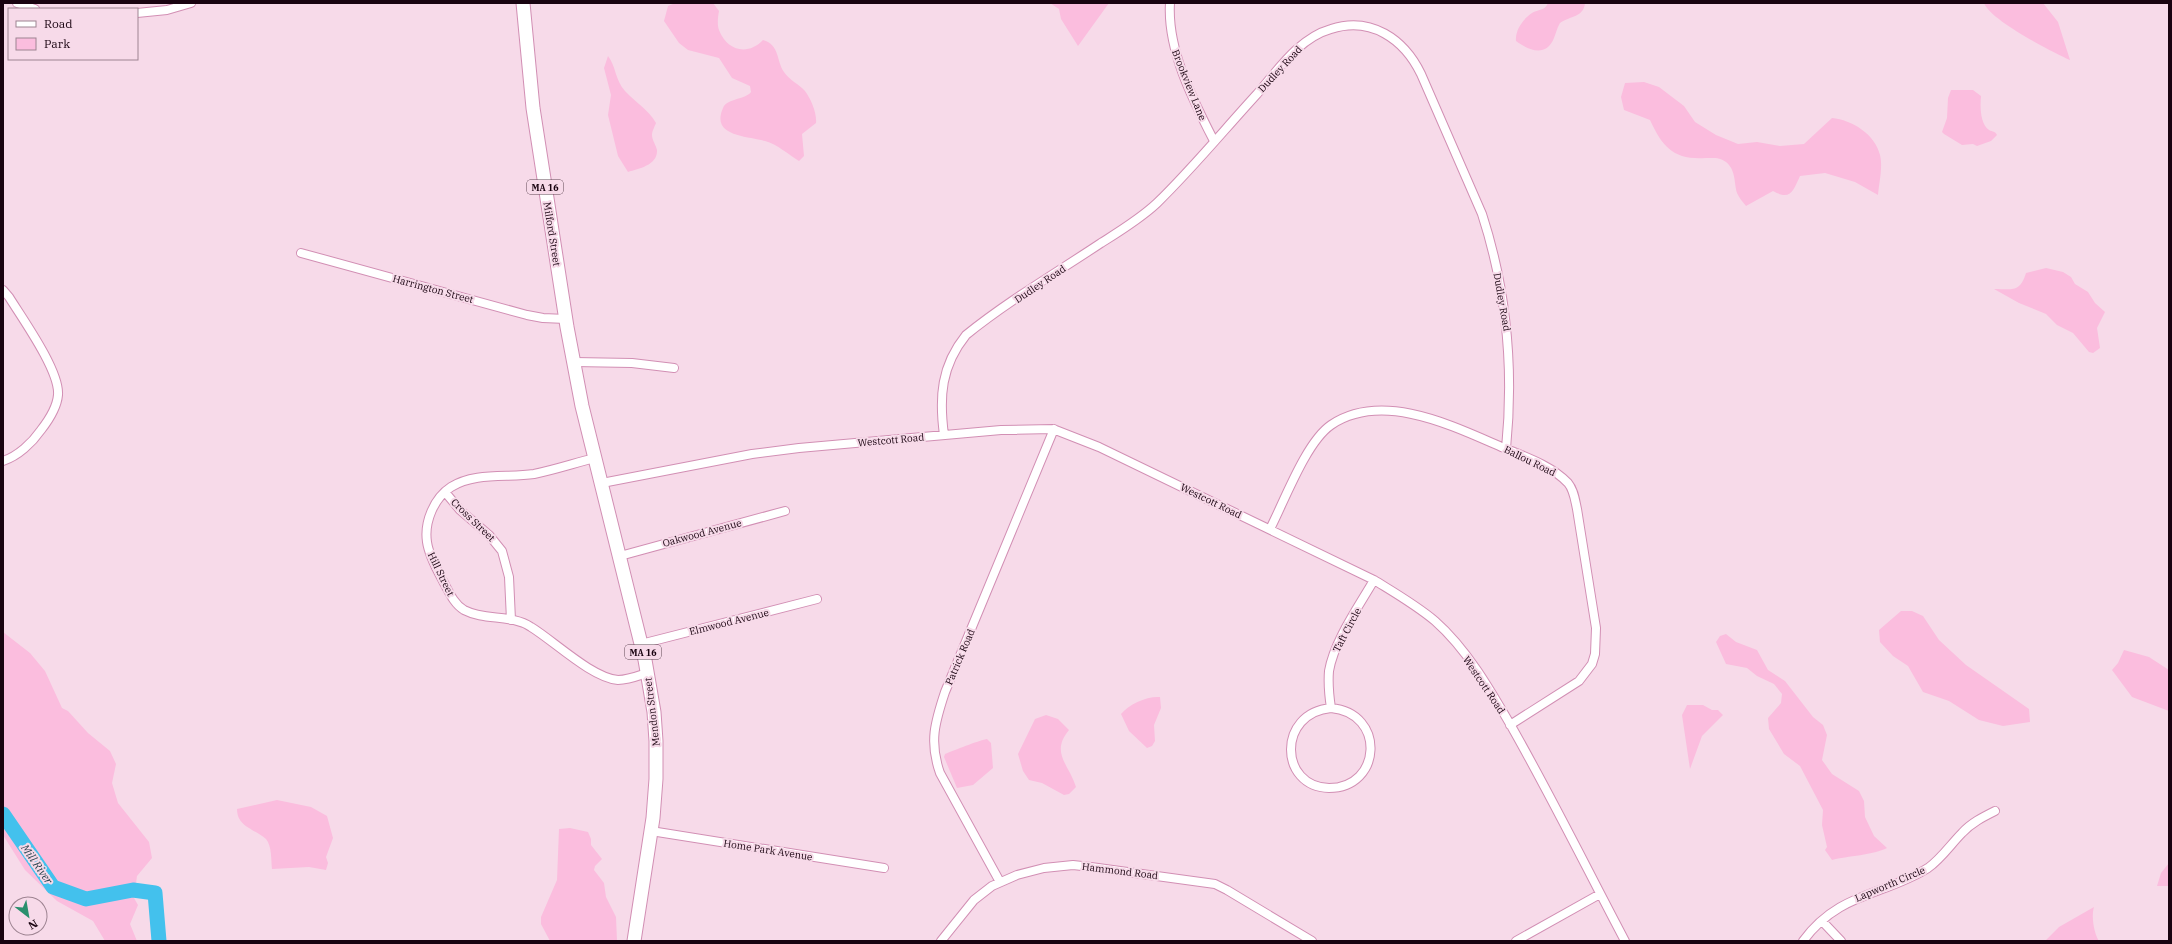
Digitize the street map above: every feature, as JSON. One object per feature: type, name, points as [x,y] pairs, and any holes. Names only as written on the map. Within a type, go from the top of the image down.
[{"type":"main road","name":"Milford Street","points":[[523,3],[534,115],[574,366]]},
{"type":"main road","name":"Mendon Street","points":[[574,366],[641,644],[647,673],[656,741],[656,779],[651,831],[634,941]]},
{"type":"street","points":[[17,3],[32,8]]},
{"type":"street","points":[[138,13],[167,10],[191,3]]},
{"type":"street","name":"Brookview Lane","points":[[1170,3],[1170,32],[1174,51],[1214,140]]},
{"type":"street","name":"Dudley Road","points":[[944,435],[942,408],[944,378],[953,352],[966,335],[1146,212],[1301,46],[1322,32],[1339,27],[1366,27],[1391,37],[1406,49],[1421,74],[1477,203],[1488,234],[1500,288],[1509,348],[1511,405],[1506,449]]},
{"type":"street","name":"Harrington Street","points":[[301,253],[527,315],[543,318],[566,318]]},
{"type":"street","points":[[3,290],[9,297],[51,368],[58,393],[56,404],[36,437],[21,451],[3,461]]},
{"type":"street","points":[[574,366],[632,363],[674,368]]},
{"type":"street","name":"Ballou Road","points":[[1270,530],[1312,447],[1325,430],[1349,416],[1387,411],[1420,414],[1540,464],[1563,478],[1570,485],[1577,509],[1596,628],[1595,654],[1585,674],[1568,688],[1510,725]]},
{"type":"street","name":"Westcott Road","points":[[602,483],[752,454],[944,435],[1035,428],[1054,430],[1099,447],[1374,580],[1409,601],[1435,621],[1453,640],[1492,694],[1625,941]]},
{"type":"street","name":"Patrick Road","points":[[1000,882],[940,773],[935,760],[934,735],[945,692],[1054,430]]},
{"type":"street","name":"Hill Street","points":[[595,458],[534,474],[472,479],[445,492],[433,509],[428,520],[426,532],[430,553],[447,589],[458,605],[464,610],[476,614],[521,621],[578,661],[603,676],[620,680],[647,673]]},
{"type":"street","name":"Cross Street","points":[[445,492],[460,510],[489,534],[502,551],[509,578],[511,620]]},
{"type":"street","name":"Oakwood Avenue","points":[[620,556],[785,511]]},
{"type":"street","name":"Taft Circle","points":[[1331,708],[1329,675],[1334,653],[1374,580]]},
{"type":"street","name":"Elmwood Avenue","points":[[641,644],[818,599]]},
{"type":"street","points":[[1331,708],[1348,712],[1363,723],[1370,740],[1371,749],[1368,763],[1361,775],[1346,785],[1327,788],[1318,786],[1304,778],[1294,765],[1290,750],[1293,734],[1302,720],[1315,711],[1331,708]]},
{"type":"street","name":"Lapworth Circle","points":[[1803,941],[1822,921],[1846,902],[1929,867],[1962,832],[1974,822],[1994,811]]},
{"type":"street","name":"Home Park Avenue","points":[[651,831],[884,868]]},
{"type":"street","name":"Hammond Road","points":[[941,941],[974,900],[1000,882],[1017,875],[1044,868],[1073,866],[1198,881],[1227,890],[1312,941]]},
{"type":"street","points":[[1516,941],[1600,894]]},
{"type":"street","points":[[1822,921],[1841,941]]},
{"type":"green space","points":[[675,3],[713,3],[719,11],[719,30],[727,43],[732,47],[738,49],[751,48],[763,40],[772,45],[777,53],[784,72],[805,91],[816,115],[816,123],[802,134],[804,156],[799,161],[774,145],[765,141],[733,134],[726,130],[722,125],[720,118],[725,105],[728,102],[748,95],[751,92],[750,86],[732,78],[719,58],[688,50],[679,43],[664,21],[668,6]]},
{"type":"green space","points":[[1050,3],[1109,3],[1078,46],[1061,19],[1059,9]]},
{"type":"green space","points":[[1548,3],[1585,3],[1584,8],[1579,14],[1560,23],[1551,44],[1546,48],[1542,50],[1531,49],[1516,41],[1518,29],[1526,18],[1532,13],[1543,9]]},
{"type":"green space","points":[[1984,3],[2043,3],[2058,22],[2070,60],[2022,35],[1997,18]]},
{"type":"green space","points":[[608,56],[613,64],[617,78],[622,87],[642,106],[656,123],[652,135],[657,150],[654,159],[647,166],[628,172],[618,156],[608,115],[611,95],[604,68]]},
{"type":"green space","points":[[1644,82],[1659,87],[1684,106],[1695,122],[1716,135],[1738,144],[1757,142],[1780,146],[1804,144],[1832,118],[1840,119],[1855,125],[1862,129],[1873,141],[1880,155],[1881,170],[1878,195],[1855,182],[1825,173],[1800,176],[1793,190],[1788,195],[1779,194],[1773,191],[1746,206],[1737,193],[1732,169],[1726,162],[1716,158],[1695,158],[1678,154],[1665,145],[1650,120],[1624,110],[1621,97],[1625,83]]},
{"type":"green space","points":[[1951,90],[1973,90],[1981,96],[1981,110],[1984,124],[1989,130],[1995,132],[1997,135],[1991,141],[1977,146],[1973,144],[1962,145],[1942,132],[1947,118],[1948,98]]},
{"type":"green space","points":[[2046,268],[2063,272],[2071,277],[2075,284],[2088,292],[2095,303],[2105,312],[2097,328],[2100,348],[2093,353],[2089,352],[2073,333],[2057,325],[2046,314],[2019,303],[1994,289],[2010,289],[2018,287],[2024,279],[2026,273]]},
{"type":"green space","points":[[1901,611],[1912,611],[1923,616],[1939,640],[1966,665],[2029,709],[2030,722],[2003,726],[1979,720],[1949,701],[1923,692],[1908,666],[1893,656],[1880,642],[1879,630]]},
{"type":"green space","points":[[3,632],[30,653],[45,671],[62,708],[68,711],[88,733],[110,751],[116,764],[112,783],[118,803],[149,842],[152,858],[137,876],[134,898],[138,905],[130,924],[137,941],[105,941],[93,921],[57,901],[25,870],[3,835]]},
{"type":"green space","points":[[1726,634],[1736,642],[1757,650],[1768,670],[1785,681],[1813,717],[1823,725],[1827,735],[1822,760],[1832,774],[1859,791],[1864,801],[1865,817],[1874,836],[1887,848],[1875,852],[1832,860],[1825,850],[1827,847],[1822,825],[1823,810],[1800,766],[1784,754],[1769,729],[1768,718],[1781,703],[1782,694],[1774,684],[1757,676],[1747,668],[1726,664],[1716,642],[1720,636]]},
{"type":"green space","points":[[2124,650],[2149,657],[2169,670],[2169,711],[2132,697],[2112,670],[2118,663]]},
{"type":"green space","points":[[1160,697],[1161,708],[1154,725],[1155,741],[1152,746],[1147,748],[1129,731],[1121,714],[1124,710],[1139,701]]},
{"type":"green space","points":[[1687,705],[1703,705],[1712,710],[1718,710],[1723,715],[1702,736],[1690,769],[1682,715]]},
{"type":"green space","points":[[1046,715],[1058,719],[1069,730],[1061,745],[1061,752],[1076,787],[1069,794],[1064,795],[1042,783],[1029,780],[1023,771],[1018,754],[1035,719]]},
{"type":"green space","points":[[987,739],[991,743],[993,768],[973,785],[957,788],[944,757],[945,754]]},
{"type":"green space","points":[[277,800],[311,807],[327,816],[333,838],[326,857],[328,863],[326,870],[309,867],[272,869],[268,842],[262,836],[243,824],[238,815],[237,809]]},
{"type":"green space","points":[[570,828],[588,832],[591,839],[591,845],[602,859],[595,866],[594,870],[604,883],[606,897],[616,917],[617,941],[550,941],[541,924],[541,917],[557,880],[559,829]]},
{"type":"green space","points":[[2169,863],[2169,886],[2157,886],[2161,873]]},
{"type":"green space","points":[[2094,907],[2094,924],[2099,941],[2045,941],[2059,927]]},
{"type":"waterway","name":"Mill River","points":[[3,814],[53,887],[86,899],[133,890],[155,893],[159,941]]}]
